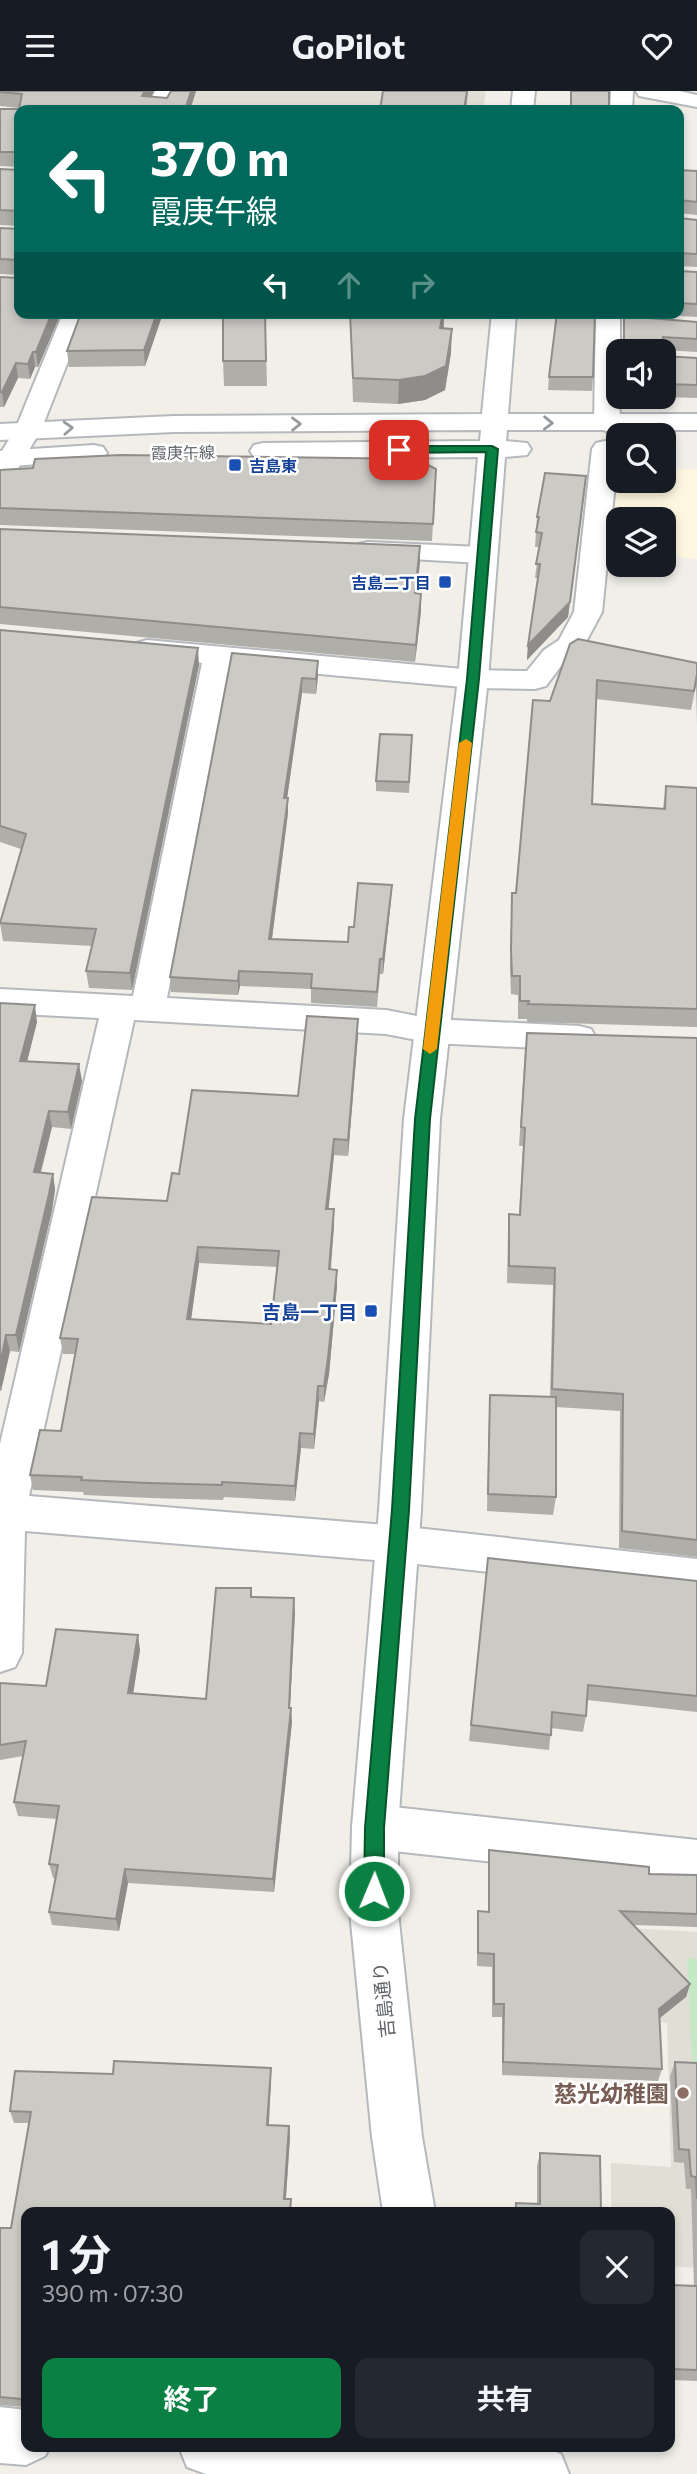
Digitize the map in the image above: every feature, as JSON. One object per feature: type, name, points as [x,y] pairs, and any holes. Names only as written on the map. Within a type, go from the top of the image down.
[{"type":"street","points":[[647,91],[697,101]]},
{"type":"street","points":[[3,465],[28,430],[73,319]]},
{"type":"street","name":"吉島通り","points":[[408,2207],[397,2137],[374,1912],[375,1828],[398,1544],[422,1119],[473,679],[481,555],[504,319]]},
{"type":"street","points":[[614,339],[616,319]]},
{"type":"street","points":[[122,646],[473,679],[535,680],[554,656],[584,647],[606,409]]},
{"type":"street","points":[[0,432],[85,427],[494,435],[603,442],[697,422]]},
{"type":"street","name":"霞庚午線","points":[[236,452],[494,435],[547,449]]},
{"type":"street","name":"霞庚午線","points":[[3,465],[125,453]]},
{"type":"street","points":[[342,548],[481,555]]},
{"type":"street","points":[[0,1653],[3,1511],[134,1008],[218,655]]},
{"type":"street","points":[[0,1001],[386,1022],[432,1031],[614,1039]]},
{"type":"street","points":[[3,1511],[398,1544],[697,1577]]},
{"type":"street","points":[[375,1828],[697,1862]]},
{"type":"street","points":[[0,2435],[21,2437]]},
{"type":"street","points":[[306,2452],[459,2462],[541,2474]]},
{"type":"shaded area","points":[[174,91],[486,91],[484,105],[168,105]]},
{"type":"shaded area","points":[[676,469],[697,469],[697,559],[676,557],[676,507],[607,507],[609,493],[676,493]]},
{"type":"shaded area","points":[[606,517],[606,548],[602,548]]},
{"type":"shaded area","name":"慈光幼稚園","points":[[574,1925],[697,1932],[697,2268],[675,2266],[675,2207],[611,2207],[611,2163],[671,2167],[667,2023],[570,2015]]},
{"type":"green space","points":[[687,1958],[697,1959],[697,2073],[693,2073]]},
{"type":"building","points":[[145,91],[142,96],[167,98],[171,91],[191,91],[187,105],[20,105],[22,94],[0,92]]},
{"type":"building","points":[[383,91],[467,91],[465,105],[381,105]]},
{"type":"building","points":[[571,91],[609,91],[609,105],[571,105]]},
{"type":"building","points":[[0,109],[14,109],[14,152],[0,152]]},
{"type":"building","points":[[0,169],[14,170],[14,211],[0,210]]},
{"type":"building","points":[[684,170],[697,171],[697,202],[684,201]]},
{"type":"building","points":[[684,219],[697,220],[697,254],[684,253]]},
{"type":"building","points":[[0,228],[14,229],[14,260],[0,259]]},
{"type":"building","points":[[684,271],[697,272],[697,304],[684,303]]},
{"type":"building","points":[[0,277],[14,278],[14,319],[50,319],[36,352],[33,352],[28,364],[16,363],[2,392],[0,392]]},
{"type":"building","points":[[79,319],[155,319],[144,350],[67,351]]},
{"type":"building","points":[[223,319],[265,319],[266,361],[223,361]]},
{"type":"building","points":[[350,319],[442,319],[440,328],[452,329],[446,366],[425,376],[399,380],[353,378]]},
{"type":"building","points":[[556,319],[595,319],[593,377],[549,377]]},
{"type":"building","points":[[624,319],[697,322],[697,339],[624,339]]},
{"type":"building","points":[[676,357],[697,358],[697,385],[676,384]]},
{"type":"building","points":[[121,455],[417,459],[436,469],[433,524],[0,508],[0,470],[33,468],[35,459]]},
{"type":"building","points":[[545,473],[586,476],[570,602],[528,645],[540,564],[536,564],[542,533],[536,532]]},
{"type":"building","points":[[0,529],[420,546],[415,593],[421,594],[416,645],[0,607]]},
{"type":"building","points":[[0,630],[198,648],[130,973],[86,971],[96,929],[0,923],[26,834],[0,826]]},
{"type":"building","points":[[578,639],[697,663],[694,691],[597,680],[592,804],[665,809],[666,786],[697,788],[697,1009],[528,1004],[529,1001],[520,1001],[520,976],[512,976],[512,893],[516,893],[533,700],[550,701],[570,644]]},
{"type":"building","points":[[232,653],[318,661],[316,679],[302,678],[284,798],[288,798],[269,939],[348,942],[349,927],[354,927],[358,883],[392,885],[377,992],[311,988],[312,974],[239,971],[238,981],[170,977]]},
{"type":"building","points":[[380,734],[412,735],[409,782],[376,781]]},
{"type":"building","points":[[0,1003],[35,1005],[20,1061],[79,1064],[68,1112],[49,1111],[34,1172],[53,1174],[16,1335],[6,1335],[0,1365]]},
{"type":"building","points":[[307,1016],[358,1019],[348,1140],[334,1139],[326,1209],[334,1209],[329,1269],[337,1270],[328,1358],[324,1386],[318,1386],[314,1434],[300,1433],[295,1486],[222,1482],[222,1485],[149,1483],[30,1475],[40,1430],[61,1431],[78,1339],[60,1338],[92,1197],[167,1201],[172,1173],[179,1174],[192,1090],[298,1096]],"holes":[[[198,1247],[279,1251],[271,1324],[187,1319]]]},
{"type":"building","points":[[527,1033],[697,1038],[697,1540],[622,1531],[623,1394],[552,1389],[555,1268],[509,1266],[509,1214],[520,1215],[525,1128],[521,1127]]},
{"type":"building","points":[[490,1395],[556,1397],[556,1497],[488,1494]]},
{"type":"building","points":[[488,1558],[697,1581],[697,1696],[588,1685],[586,1716],[552,1712],[551,1735],[471,1725]]},
{"type":"building","points":[[216,1588],[251,1588],[251,1597],[294,1598],[291,1708],[273,1879],[125,1869],[116,1919],[49,1912],[58,1865],[49,1864],[59,1806],[14,1802],[26,1741],[0,1745],[0,1683],[46,1686],[56,1629],[138,1635],[128,1693],[206,1699]]},
{"type":"building","points":[[489,1850],[649,1867],[649,1874],[697,1875],[697,1914],[620,1911],[690,1984],[659,2009],[662,2069],[503,2062],[504,2004],[494,2004],[494,1954],[478,1953],[478,1911],[489,1912]]},
{"type":"building","points":[[114,2061],[271,2068],[267,2125],[289,2126],[284,2199],[291,2199],[290,2207],[21,2207],[21,2399],[0,2397],[0,2228],[11,2228],[31,2112],[10,2111],[15,2071],[113,2074]]},
{"type":"building","points":[[675,2062],[697,2063],[697,2199],[696,2177],[691,2176],[689,2150],[679,2149]]},
{"type":"building","points":[[540,2153],[600,2156],[601,2207],[516,2207],[516,2203],[540,2204]]},
{"type":"building","points":[[675,2285],[697,2286],[697,2370],[675,2369]]},
{"type":"slow traffic","points":[[430,1049],[466,743]]},
{"type":"place","name":"吉島東","points":[[235,465]]},
{"type":"place","name":"吉島二丁目","points":[[445,582]]},
{"type":"place","name":"吉島一丁目","points":[[371,1311]]},
{"type":"place","name":"慈光幼稚園","points":[[683,2093]]},
{"type":"route","points":[[374,1891],[375,1828],[400,1510],[422,1119],[473,679],[481,555],[492,449],[399,450]]}]
